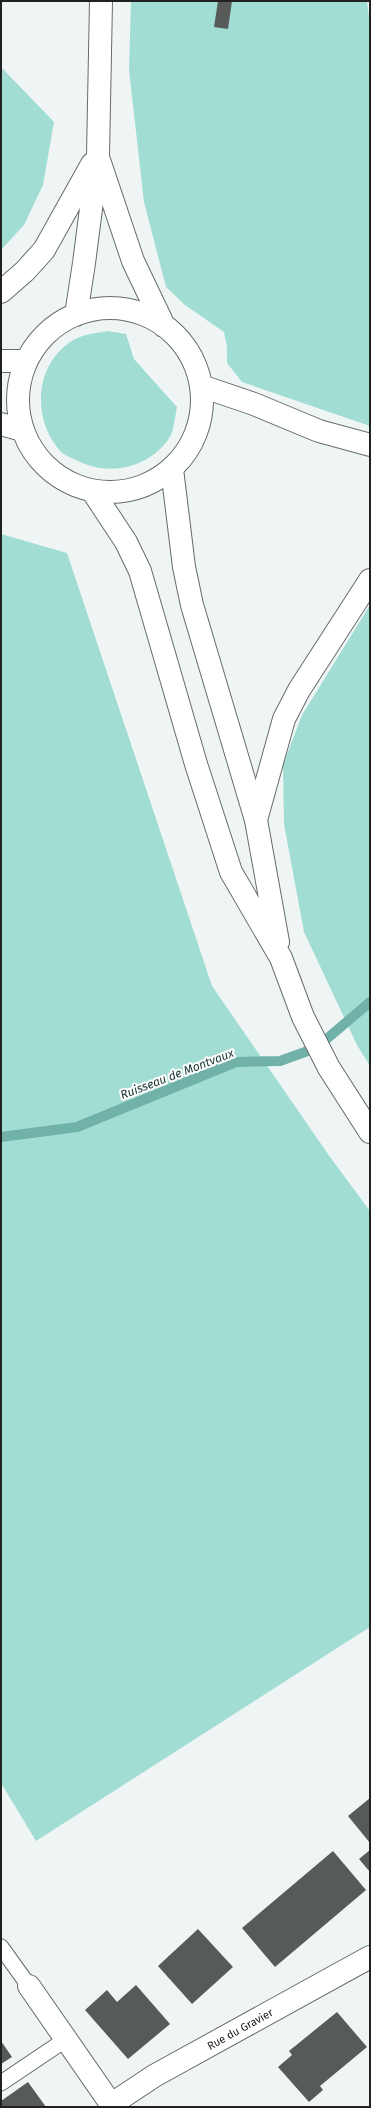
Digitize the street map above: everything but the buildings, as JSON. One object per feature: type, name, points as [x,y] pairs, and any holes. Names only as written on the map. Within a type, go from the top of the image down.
[{"type":"main road","points":[[76,315],[98,155],[100,1]]},
{"type":"main road","points":[[1,292],[25,271],[44,250],[98,155]]},
{"type":"main road","points":[[98,155],[133,261],[164,326]]},
{"type":"main road","points":[[120,308],[144,314],[164,326],[182,342],[194,363],[201,386],[202,408],[197,431],[187,451],[172,469],[148,485],[121,493],[93,492],[62,480],[37,459],[22,430],[17,407],[18,383],[26,360],[38,342],[54,326],[76,315],[96,309],[120,308]]},
{"type":"main road","points":[[1,361],[26,360]]},
{"type":"main road","points":[[201,386],[254,404],[319,432],[370,445]]},
{"type":"main road","points":[[1,424],[22,430]]},
{"type":"main road","points":[[172,469],[184,567],[192,605],[256,820],[281,958]]},
{"type":"main road","points":[[93,492],[126,542],[140,571],[196,764],[231,872],[281,958],[303,1017],[329,1068],[370,1132]]},
{"type":"main road","points":[[256,820],[284,719],[299,690],[370,580]]},
{"type":"main road","name":"Rue du Gravier","points":[[28,1986],[112,2106],[154,2076],[370,1957]]},
{"type":"lane","points":[[3,1954],[28,1986]]},
{"type":"lane","points":[[1,2083],[65,2040]]},
{"type":"green space","points":[[131,1],[367,1],[370,25],[370,426],[242,382],[227,363],[227,347],[224,332],[185,305],[166,287],[144,202],[129,70]]},
{"type":"green space","points":[[1,67],[54,122],[43,185],[24,225],[1,250]]},
{"type":"green space","points":[[107,331],[126,334],[134,359],[177,407],[170,437],[161,448],[139,463],[114,469],[88,465],[62,453],[52,439],[45,424],[41,408],[41,391],[45,375],[52,361],[63,348],[77,338]]},
{"type":"green space","points":[[1,534],[67,553],[212,986],[330,1157],[370,1211],[370,1627],[36,1841],[1,1783]]},
{"type":"green space","points":[[370,605],[370,1066],[357,1045],[304,932],[284,824],[283,765],[302,715]]},
{"type":"waterway","name":"Ruisseau de Montvaux","points":[[1,1137],[77,1127],[236,1062],[280,1061],[316,1048],[370,1002]]}]
